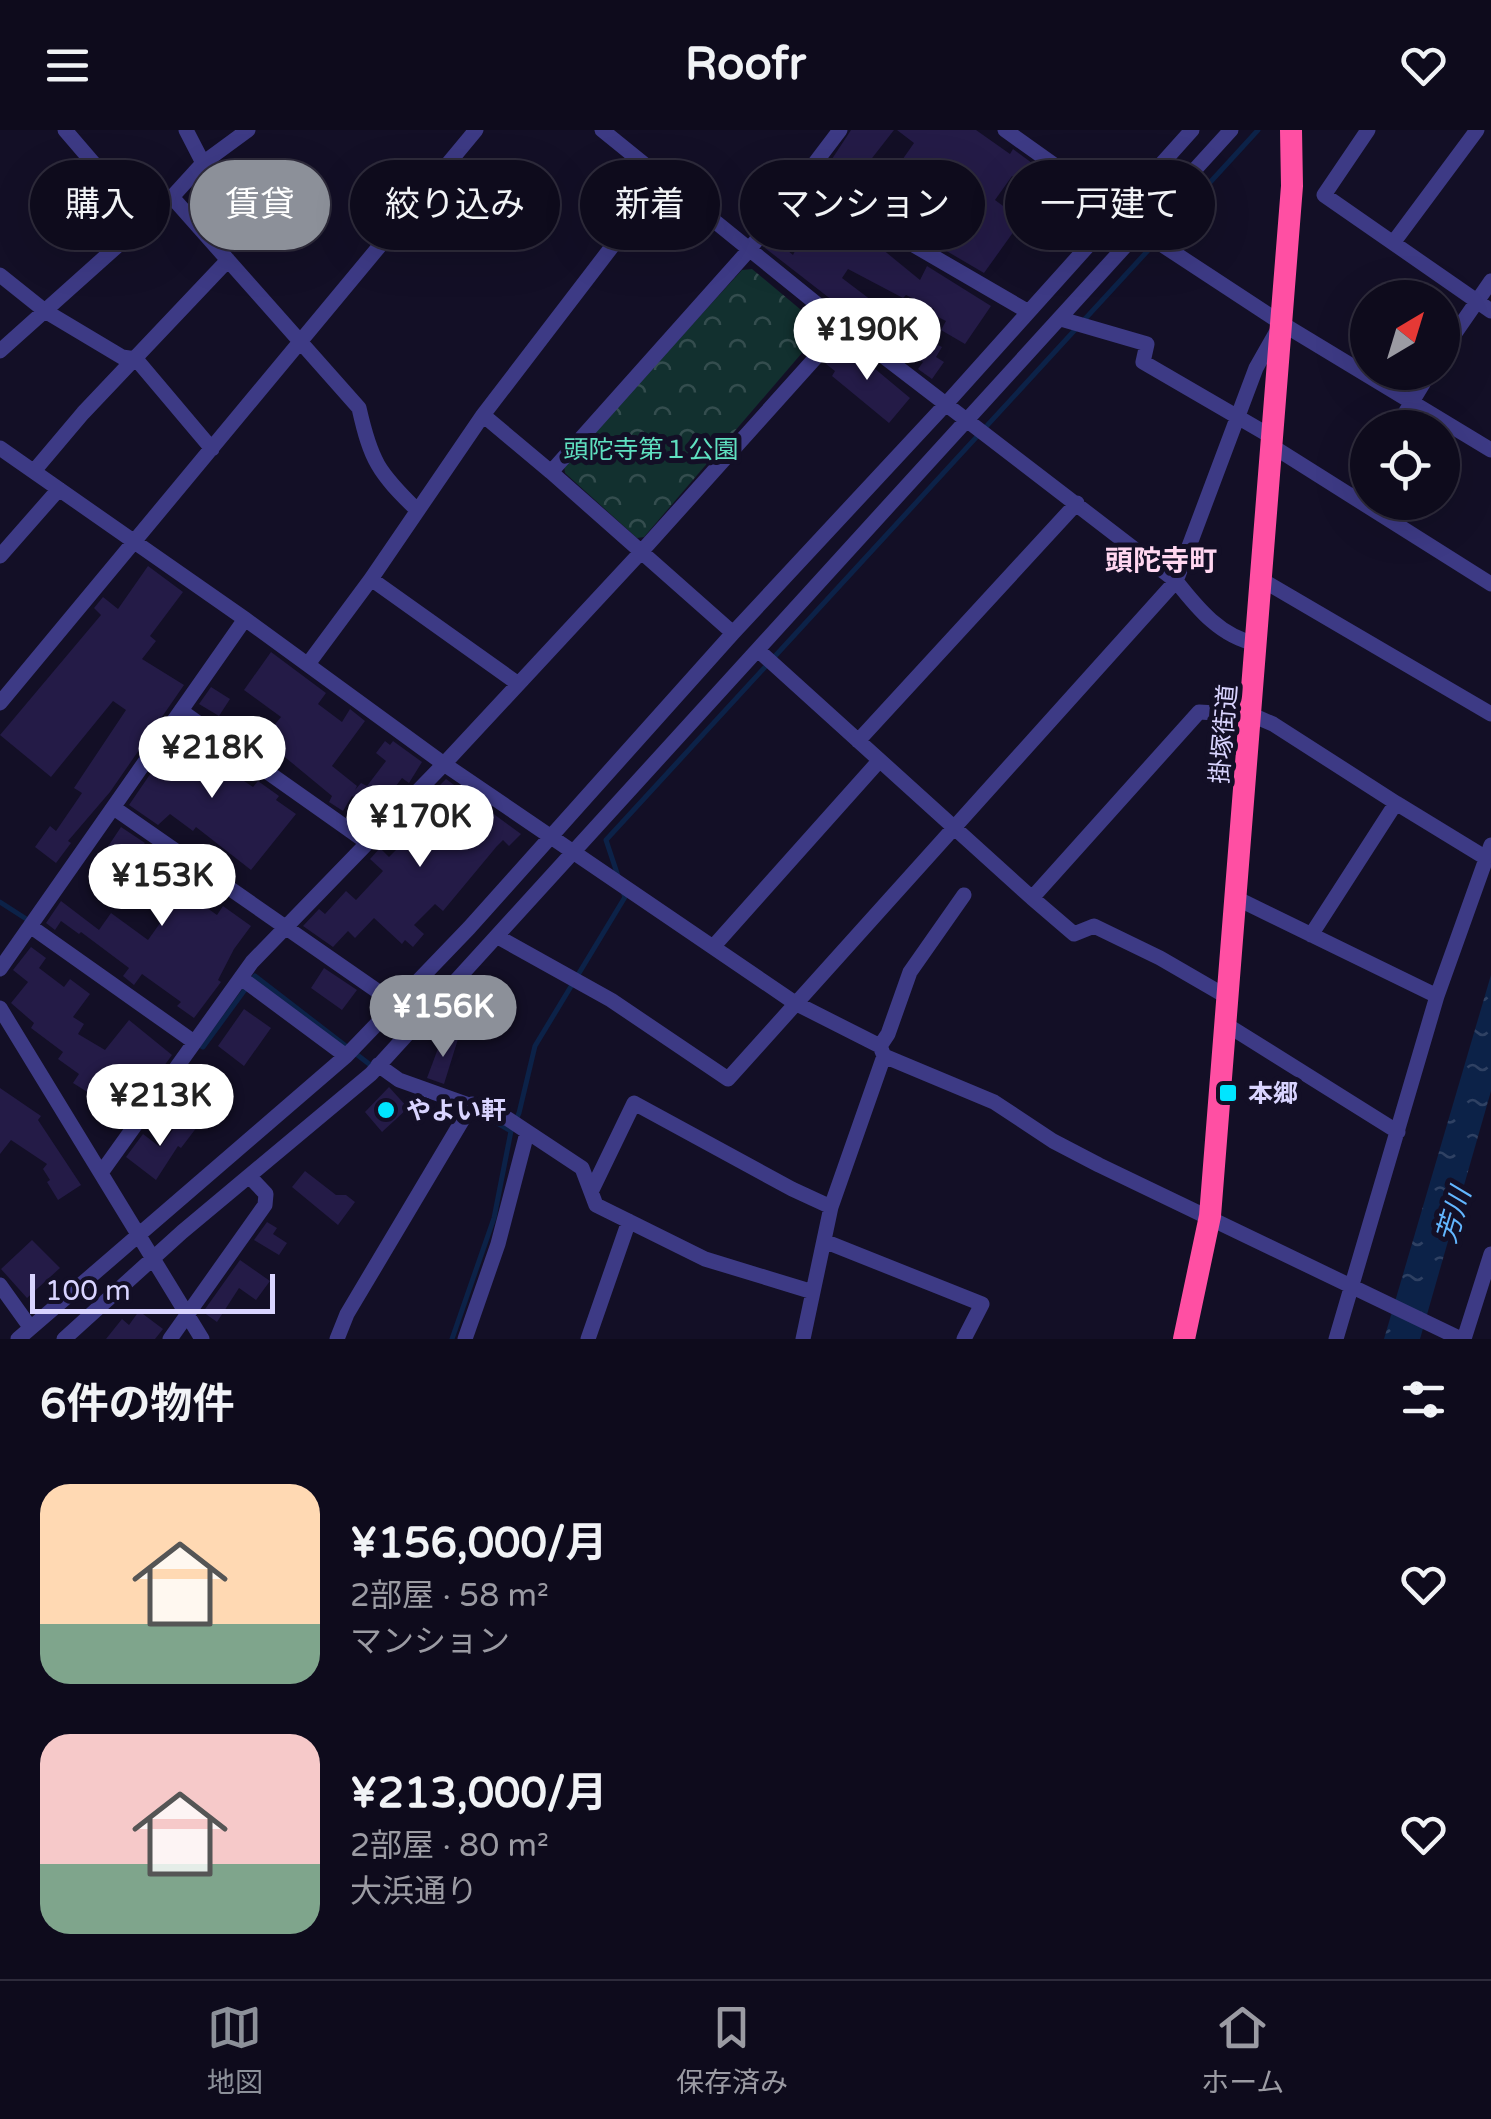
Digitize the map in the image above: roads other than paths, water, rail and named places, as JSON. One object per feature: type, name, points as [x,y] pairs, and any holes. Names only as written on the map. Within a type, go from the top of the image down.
[{"type":"highway","name":"掛塚街道","points":[[1186,1330],[1210,1216],[1227,1025],[1292,186],[1291,130]]},
{"type":"street","points":[[65,130],[91,160]]},
{"type":"street","points":[[186,130],[201,160]]},
{"type":"street","points":[[207,160],[248,130]]},
{"type":"street","points":[[0,703],[476,130]]},
{"type":"street","points":[[602,130],[639,160]]},
{"type":"street","points":[[816,160],[840,130]]},
{"type":"street","points":[[1006,130],[1030,136],[1058,160]]},
{"type":"street","points":[[1165,160],[1192,130]]},
{"type":"street","points":[[1204,160],[1231,130]]},
{"type":"street","points":[[1324,195],[1368,130]]},
{"type":"street","points":[[1392,243],[1477,130]]},
{"type":"street","points":[[190,177],[172,197],[359,408],[369,452],[383,476],[417,510]]},
{"type":"street","points":[[1292,186],[1324,195],[1491,311]]},
{"type":"street","points":[[720,226],[740,242]]},
{"type":"street","points":[[0,351],[113,250]]},
{"type":"street","points":[[308,664],[483,415],[609,250]]},
{"type":"street","points":[[550,472],[750,250],[1176,580],[1197,608],[1236,640],[1258,644]]},
{"type":"street","points":[[922,250],[1027,311]]},
{"type":"street","points":[[0,1285],[24,1333],[346,1056],[469,928],[1083,250]]},
{"type":"street","points":[[64,1339],[378,1066],[1124,250]]},
{"type":"street","points":[[1170,250],[1491,450]]},
{"type":"street","points":[[34,472],[83,413],[228,260]]},
{"type":"street","points":[[0,276],[45,311],[122,357],[136,359],[212,449]]},
{"type":"street","points":[[1460,324],[1491,281]]},
{"type":"street","points":[[1060,319],[1148,344],[1144,362],[1350,492]]},
{"type":"street","points":[[498,937],[611,1000],[728,1080],[1176,580],[1256,368],[1282,323]]},
{"type":"street","points":[[100,1172],[240,978],[642,551],[844,326]]},
{"type":"street","points":[[1407,410],[1419,390]]},
{"type":"street","points":[[483,415],[733,633]]},
{"type":"street","points":[[0,448],[444,764],[795,1003],[882,1051],[994,1102],[1053,1141],[1463,1339],[1491,1254]]},
{"type":"street","points":[[0,556],[59,489]]},
{"type":"street","points":[[858,741],[1076,503]]},
{"type":"street","points":[[1393,520],[1491,584]]},
{"type":"street","points":[[371,579],[517,683]]},
{"type":"street","points":[[1262,580],[1491,714]]},
{"type":"street","points":[[0,969],[245,619]]},
{"type":"street","points":[[759,650],[1074,934],[1094,926],[1229,998]]},
{"type":"street","points":[[182,711],[368,844]]},
{"type":"street","points":[[1032,898],[1199,712],[1252,715],[1273,724],[1396,803],[1488,852],[1437,996],[1336,1339]]},
{"type":"street","points":[[713,947],[879,761]]},
{"type":"street","points":[[1310,934],[1396,803]]},
{"type":"street","points":[[114,808],[396,1004]]},
{"type":"street","points":[[803,1339],[831,1207],[910,972],[964,895]]},
{"type":"street","points":[[1236,898],[1437,996]]},
{"type":"street","points":[[30,926],[194,1042]]},
{"type":"street","points":[[240,978],[346,1056]]},
{"type":"street","points":[[0,1008],[202,1339]]},
{"type":"street","points":[[1227,1025],[1398,1132]]},
{"type":"street","points":[[378,1066],[399,1080],[508,1119],[582,1168],[596,1205],[705,1259],[814,1292]]},
{"type":"street","points":[[591,1192],[634,1103],[831,1207]]},
{"type":"street","points":[[337,1339],[347,1314],[472,1104]]},
{"type":"street","points":[[466,1339],[498,1244],[527,1133]]},
{"type":"street","points":[[170,1339],[265,1205],[266,1194],[249,1176]]},
{"type":"street","points":[[588,1339],[628,1221]]},
{"type":"street","points":[[824,1241],[982,1304],[964,1339]]},
{"type":"street","points":[[1171,1339],[1186,1330]]},
{"type":"water","name":"芳川","points":[[1491,975],[1491,1091],[1420,1339],[1384,1339]]},
{"type":"waterway","points":[[1215,177],[1258,130]]},
{"type":"waterway","points":[[619,879],[606,840],[1148,250]]},
{"type":"waterway","points":[[452,1339],[494,1218],[511,1131],[535,1046],[625,897],[622,890]]},
{"type":"waterway","points":[[0,902],[31,922]]},
{"type":"waterway","points":[[198,1044],[203,1047],[255,976],[373,1067]]},
{"type":"waterway","points":[[492,1120],[511,1131]]},
{"type":"place","name":"本郷","points":[[1228,1093]]},
{"type":"place","name":"やよい軒","points":[[386,1110]]},
{"type":"district","name":"頭陀寺町","points":[[1161,560]]},
{"type":"park label","name":"頭陀寺第１公園","points":[[651,449]]}]
